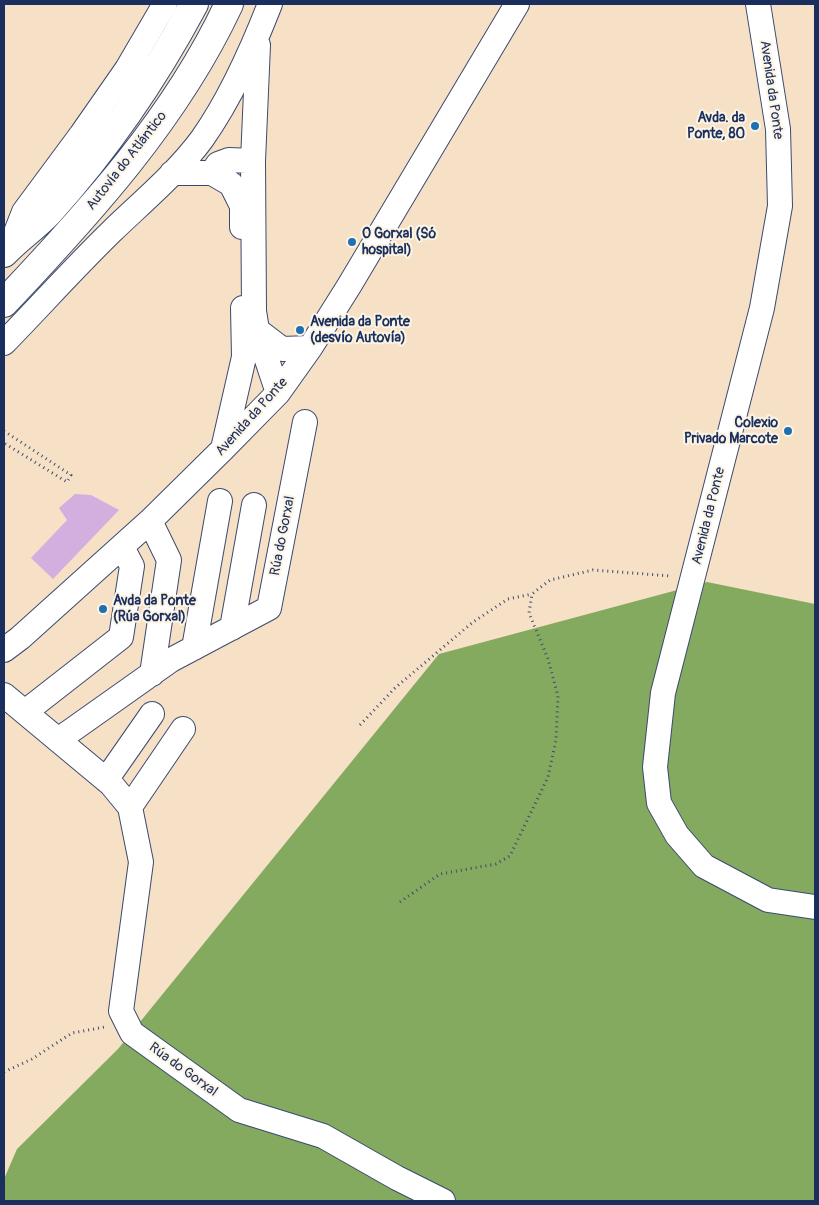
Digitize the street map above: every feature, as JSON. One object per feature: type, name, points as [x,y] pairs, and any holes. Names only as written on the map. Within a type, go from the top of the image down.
[{"type":"highway","name":"Autovía do Atlántico","points":[[7,249],[48,213],[100,151],[149,83],[194,4]]},
{"type":"highway","name":"Autovía do Atlántico","points":[[4,303],[73,230],[117,178],[155,128],[190,75],[229,4]]},
{"type":"street","points":[[7,249],[24,212],[82,135],[127,69],[165,4]]},
{"type":"street","points":[[4,343],[109,234],[172,173],[201,139],[232,90],[270,4]]},
{"type":"street","name":"Avenida da Ponte","points":[[4,650],[20,638],[150,521],[278,392],[310,348],[517,4]]},
{"type":"street","name":"Avenida da Ponte","points":[[758,4],[778,129],[780,206],[762,308],[663,693],[654,767],[659,803],[676,835],[704,866],[768,900],[815,907]]},
{"type":"street","points":[[258,34],[253,161],[254,310],[257,330],[278,392]]},
{"type":"street","points":[[212,173],[218,164],[229,160],[253,161]]},
{"type":"street","points":[[172,173],[212,173],[231,184],[242,206],[244,357],[223,449]]},
{"type":"street","points":[[257,330],[282,349],[310,348]]},
{"type":"street","points":[[244,357],[256,378],[278,392]]},
{"type":"street","name":"Rúa do Gorxal","points":[[58,740],[171,660],[269,608],[305,422]]},
{"type":"street","points":[[194,648],[220,501]]},
{"type":"street","points":[[232,628],[254,505]]},
{"type":"street","points":[[150,521],[169,560],[152,674]]},
{"type":"street","points":[[25,712],[121,637],[132,566],[122,547]]},
{"type":"street","points":[[4,695],[106,780],[130,807],[183,729]]},
{"type":"street","points":[[106,780],[152,714]]},
{"type":"street","name":"Rúa do Gorxal","points":[[130,807],[140,862],[121,1011],[132,1033],[239,1110],[323,1136],[397,1178],[443,1201]]},
{"type":"path","points":[[4,431],[71,475],[68,482],[4,443]]},
{"type":"path","points":[[360,725],[395,688],[473,622],[508,599],[532,594],[550,580],[592,570],[693,577]]},
{"type":"path","points":[[400,902],[440,874],[496,864],[510,856],[548,777],[556,740],[558,696],[548,659],[529,613],[532,594]]},
{"type":"path","points":[[4,1072],[32,1059],[72,1033],[104,1027],[132,1033]]},
{"type":"green space","points":[[707,582],[815,604],[815,1201],[4,1201],[4,1179],[17,1149],[118,1049],[439,654]]},
{"type":"building","points":[[75,494],[91,495],[119,510],[53,579],[31,558],[67,520],[59,508]]},
{"type":"place","name":"Avda. da Ponte, 80","points":[[755,126]]},
{"type":"place","name":"O Gorxal (Só hospital)","points":[[352,242]]},
{"type":"place","name":"Avenida da Ponte (desvío Autovía)","points":[[300,330]]},
{"type":"place","name":"Colexio Privado Marcote","points":[[788,431]]},
{"type":"place","name":"Avda da Ponte (Rúa Gorxal)","points":[[103,609]]}]
